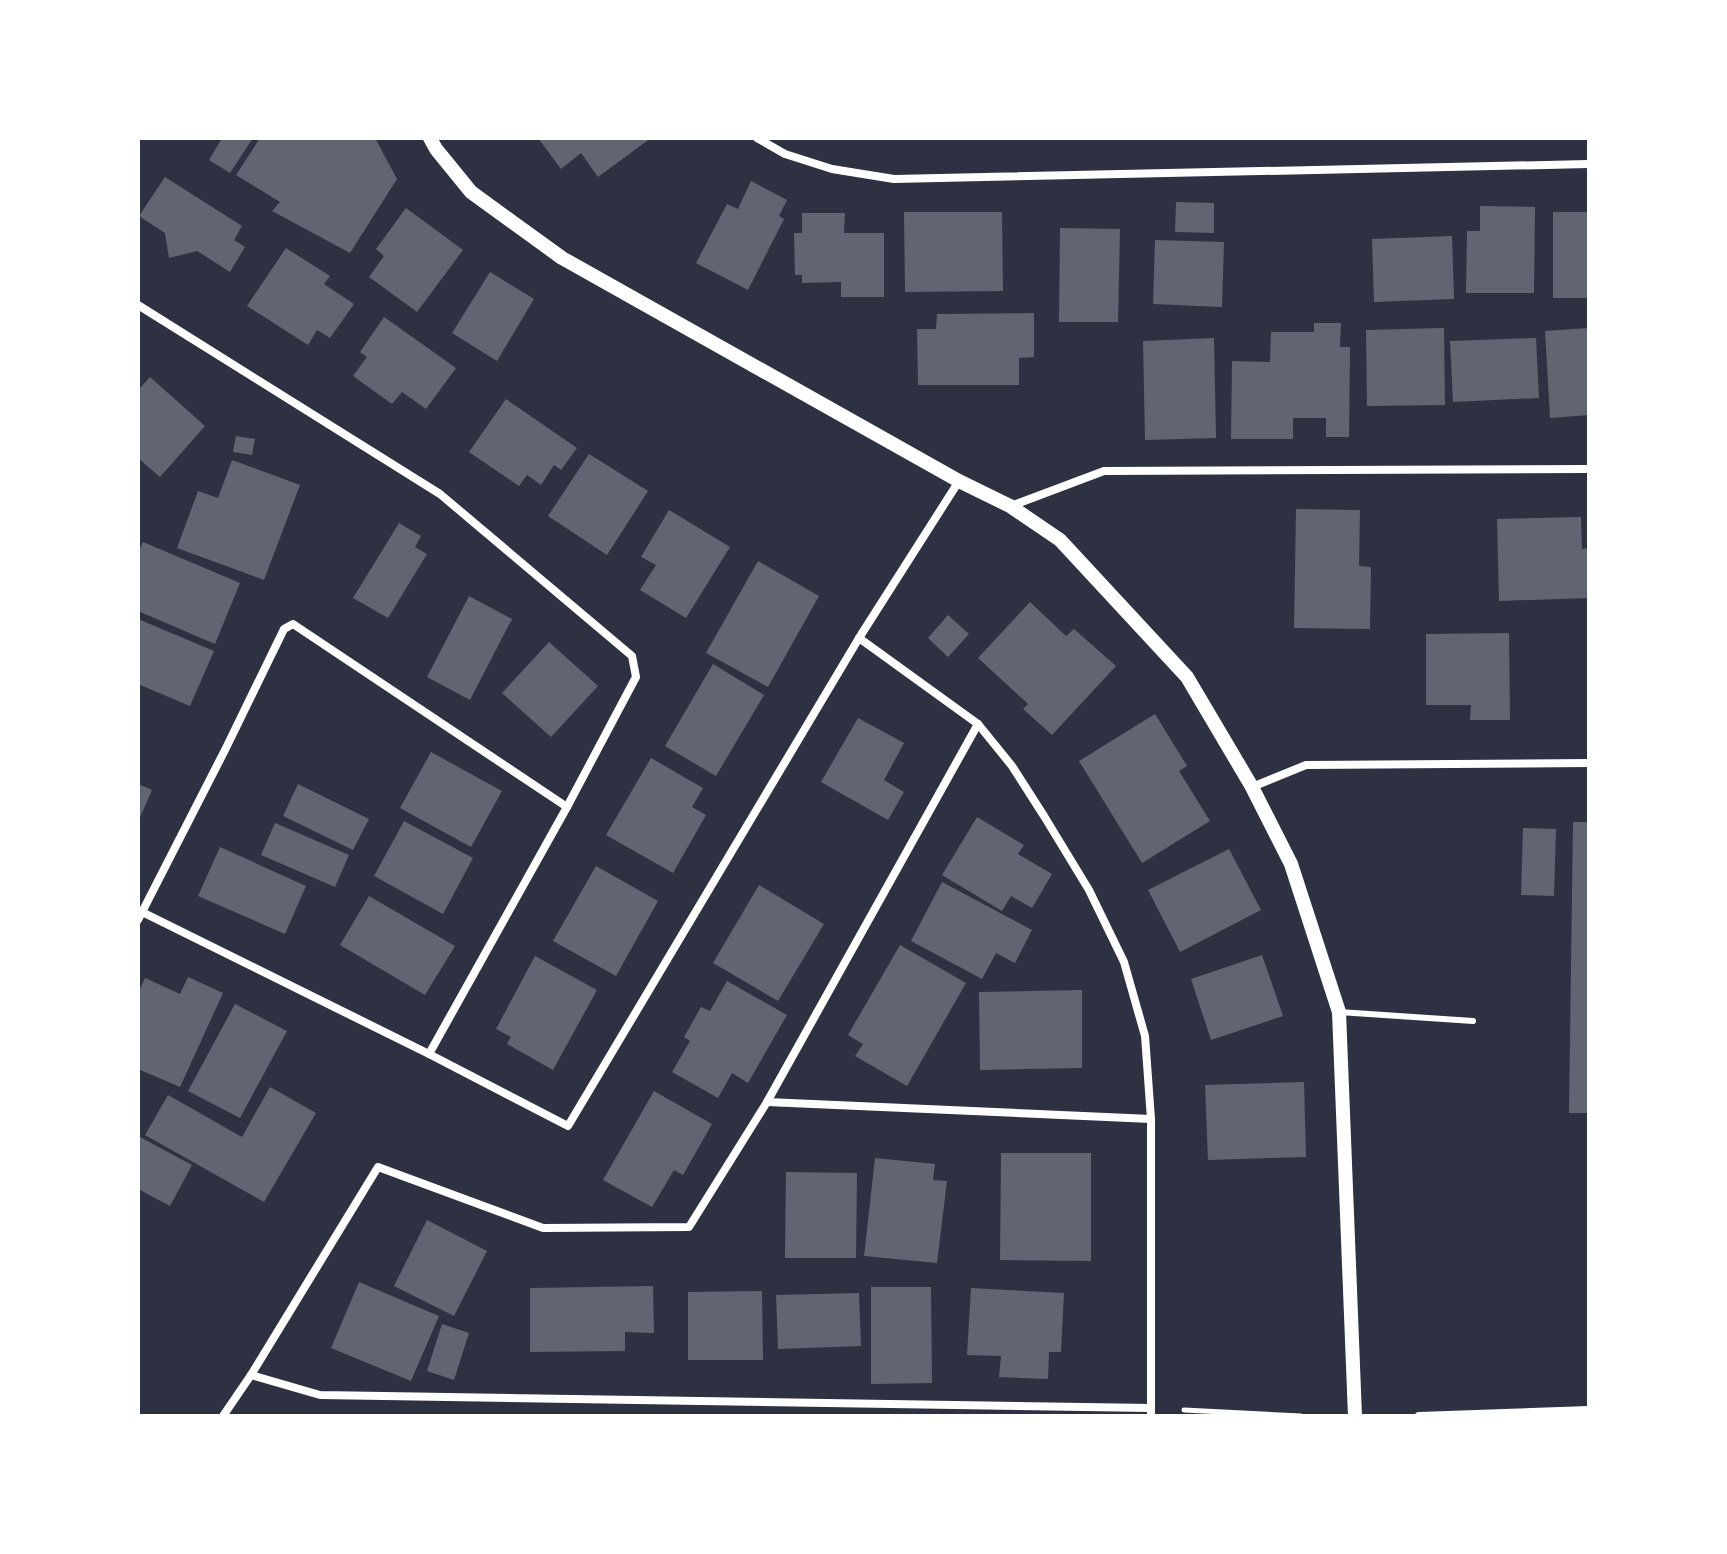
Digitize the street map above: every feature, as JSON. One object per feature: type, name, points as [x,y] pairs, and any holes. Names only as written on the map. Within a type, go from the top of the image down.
[{"type":"street","points":[[430,138],[471,192],[562,258],[959,481],[1010,506],[1060,540],[1187,677],[1252,787],[1291,864],[1339,1012],[1355,1416]]},
{"type":"street","points":[[757,138],[785,154],[832,169],[894,179],[1589,164]]},
{"type":"street","points":[[138,305],[440,494],[632,656],[636,677],[429,1054]]},
{"type":"street","points":[[1010,506],[1104,471],[1589,469]]},
{"type":"street","points":[[567,807],[293,624],[284,629],[139,914],[429,1054],[568,1126],[859,638],[959,481]]},
{"type":"street","points":[[251,1375],[320,1395],[1151,1412],[1151,1119],[1145,1036],[1124,962],[1089,890],[1044,816],[1012,766],[978,724],[859,638]]},
{"type":"street","points":[[223,1416],[378,1167],[543,1228],[689,1227],[767,1102],[978,724]]},
{"type":"street","points":[[1252,787],[1306,765],[1589,763]]},
{"type":"street","points":[[767,1102],[1151,1119]]},
{"type":"street","points":[[1419,1416],[1589,1410]]},
{"type":"lane","points":[[1339,1012],[1473,1021]]},
{"type":"path","points":[[1188,1410],[1301,1416]]},
{"type":"building","points":[[222,138],[253,138],[230,173],[209,160]]},
{"type":"building","points":[[260,138],[375,138],[397,179],[350,253],[272,211],[280,202],[236,175]]},
{"type":"building","points":[[538,138],[651,138],[598,177],[581,153],[561,169]]},
{"type":"building","points":[[165,177],[242,226],[234,240],[245,247],[230,272],[197,251],[169,258],[165,233],[139,216]]},
{"type":"building","points":[[751,181],[787,200],[779,216],[784,219],[748,290],[696,263],[727,204],[738,209]]},
{"type":"building","points":[[1176,202],[1214,203],[1214,233],[1175,232]]},
{"type":"building","points":[[1480,206],[1535,207],[1534,293],[1466,293],[1467,231],[1480,231]]},
{"type":"building","points":[[406,208],[463,250],[417,312],[369,277],[384,256],[376,249]]},
{"type":"building","points":[[904,212],[1002,212],[1003,291],[905,292]]},
{"type":"building","points":[[1553,212],[1589,212],[1589,298],[1553,298]]},
{"type":"building","points":[[802,213],[845,213],[844,233],[884,233],[884,297],[841,297],[841,282],[802,283],[802,275],[795,275],[794,233],[802,233]]},
{"type":"building","points":[[1060,228],[1120,229],[1118,322],[1059,322]]},
{"type":"building","points":[[1452,236],[1454,299],[1374,302],[1372,239]]},
{"type":"building","points":[[1155,240],[1224,242],[1222,307],[1153,304]]},
{"type":"building","points":[[286,248],[330,276],[324,284],[354,304],[330,338],[317,330],[308,345],[247,306]]},
{"type":"building","points":[[490,272],[534,299],[497,361],[452,333]]},
{"type":"building","points":[[1034,313],[1034,357],[1019,358],[1019,385],[918,385],[917,329],[936,329],[937,314]]},
{"type":"building","points":[[384,317],[456,368],[426,409],[402,392],[392,404],[353,376],[367,357],[360,352]]},
{"type":"building","points":[[1314,323],[1341,323],[1340,347],[1350,347],[1349,437],[1326,437],[1326,418],[1293,418],[1293,439],[1231,439],[1232,361],[1270,362],[1271,332],[1314,332]]},
{"type":"building","points":[[1444,328],[1445,405],[1367,406],[1366,330]]},
{"type":"building","points":[[1589,328],[1589,415],[1550,418],[1545,331]]},
{"type":"building","points":[[1214,338],[1216,438],[1145,440],[1143,341]]},
{"type":"building","points":[[1536,338],[1539,398],[1453,402],[1450,341]]},
{"type":"building","points":[[150,377],[205,426],[160,477],[138,458],[138,390]]},
{"type":"building","points":[[506,399],[577,448],[561,470],[554,465],[541,485],[527,475],[519,486],[469,452]]},
{"type":"building","points":[[236,436],[255,439],[252,455],[233,452]]},
{"type":"building","points":[[589,454],[648,491],[607,555],[548,516]]},
{"type":"building","points":[[232,460],[300,485],[264,580],[177,548],[198,491],[218,498]]},
{"type":"building","points":[[1296,509],[1360,510],[1359,566],[1371,567],[1370,629],[1294,628]]},
{"type":"building","points":[[669,510],[730,547],[686,618],[640,590],[656,565],[641,557]]},
{"type":"building","points":[[1581,517],[1582,549],[1589,548],[1589,598],[1499,601],[1497,519]]},
{"type":"building","points":[[399,523],[421,536],[415,547],[427,554],[388,618],[353,598]]},
{"type":"building","points":[[143,542],[240,583],[215,644],[138,611],[138,553]]},
{"type":"building","points":[[758,561],[819,596],[768,687],[706,653]]},
{"type":"building","points":[[469,596],[512,619],[470,700],[427,677]]},
{"type":"building","points":[[1030,602],[1066,636],[1074,629],[1116,666],[1052,735],[1023,709],[1028,704],[978,658]]},
{"type":"building","points":[[948,615],[969,634],[948,657],[928,638]]},
{"type":"building","points":[[138,619],[214,651],[190,706],[138,684]]},
{"type":"building","points":[[1509,633],[1510,720],[1470,720],[1471,705],[1426,705],[1426,634]]},
{"type":"building","points":[[549,642],[598,686],[551,737],[502,693]]},
{"type":"building","points":[[713,664],[764,695],[716,776],[665,746]]},
{"type":"building","points":[[1155,714],[1187,766],[1179,771],[1210,821],[1142,863],[1079,761]]},
{"type":"building","points":[[858,718],[904,743],[884,780],[904,792],[888,820],[821,782]]},
{"type":"building","points":[[431,752],[502,791],[471,847],[400,808]]},
{"type":"building","points":[[651,758],[703,788],[692,807],[706,815],[673,873],[606,835]]},
{"type":"building","points":[[138,784],[152,790],[138,822]]},
{"type":"building","points":[[298,784],[369,819],[353,850],[283,816]]},
{"type":"building","points":[[977,817],[1024,845],[1018,854],[1052,874],[1032,908],[1011,896],[1002,911],[942,875]]},
{"type":"building","points":[[404,821],[473,858],[443,914],[374,876]]},
{"type":"building","points":[[1573,822],[1589,822],[1589,1113],[1569,1113]]},
{"type":"building","points":[[275,823],[349,855],[335,887],[261,855]]},
{"type":"building","points":[[1523,828],[1556,829],[1554,896],[1521,895]]},
{"type":"building","points":[[220,847],[306,886],[285,934],[198,896]]},
{"type":"building","points":[[1229,849],[1261,910],[1180,952],[1148,890]]},
{"type":"building","points":[[596,866],[658,901],[616,976],[553,941]]},
{"type":"building","points":[[942,882],[1032,930],[1015,963],[996,953],[982,979],[911,941]]},
{"type":"building","points":[[759,885],[824,924],[778,1001],[713,963]]},
{"type":"building","points":[[369,896],[455,946],[425,995],[340,945]]},
{"type":"building","points":[[900,945],[966,983],[907,1086],[855,1056],[863,1044],[848,1035]]},
{"type":"building","points":[[1262,955],[1283,1016],[1211,1040],[1191,979]]},
{"type":"building","points":[[535,956],[597,990],[553,1070],[507,1044],[511,1037],[496,1029]]},
{"type":"building","points":[[188,977],[223,993],[180,1087],[138,1069],[138,993],[145,978],[180,994]]},
{"type":"building","points":[[727,981],[787,1015],[748,1083],[732,1073],[718,1098],[672,1072],[690,1041],[684,1037],[701,1007],[710,1011]]},
{"type":"building","points":[[1082,990],[1082,1068],[980,1070],[979,992]]},
{"type":"building","points":[[235,1004],[287,1031],[240,1118],[188,1091]]},
{"type":"building","points":[[1304,1082],[1306,1157],[1208,1160],[1205,1085]]},
{"type":"building","points":[[270,1087],[316,1113],[264,1202],[145,1135],[168,1095],[242,1137]]},
{"type":"building","points":[[654,1091],[712,1124],[683,1175],[674,1170],[652,1207],[603,1180]]},
{"type":"building","points":[[138,1136],[192,1165],[170,1206],[138,1189]]},
{"type":"building","points":[[1001,1153],[1091,1153],[1091,1261],[1000,1260]]},
{"type":"building","points":[[875,1158],[935,1164],[933,1180],[947,1181],[937,1263],[864,1256]]},
{"type":"building","points":[[786,1172],[857,1173],[856,1258],[785,1258]]},
{"type":"building","points":[[427,1220],[487,1251],[454,1316],[394,1286]]},
{"type":"building","points":[[359,1282],[439,1316],[411,1381],[331,1348]]},
{"type":"building","points":[[653,1286],[654,1333],[625,1332],[625,1351],[530,1352],[530,1288]]},
{"type":"building","points":[[871,1287],[931,1287],[932,1383],[871,1384]]},
{"type":"building","points":[[971,1288],[1064,1293],[1061,1352],[1049,1352],[1048,1379],[999,1377],[1001,1356],[967,1355]]},
{"type":"building","points":[[762,1291],[763,1360],[688,1360],[688,1292]]},
{"type":"building","points":[[859,1293],[861,1346],[778,1349],[776,1295]]},
{"type":"building","points":[[442,1324],[469,1333],[454,1380],[427,1371]]}]
